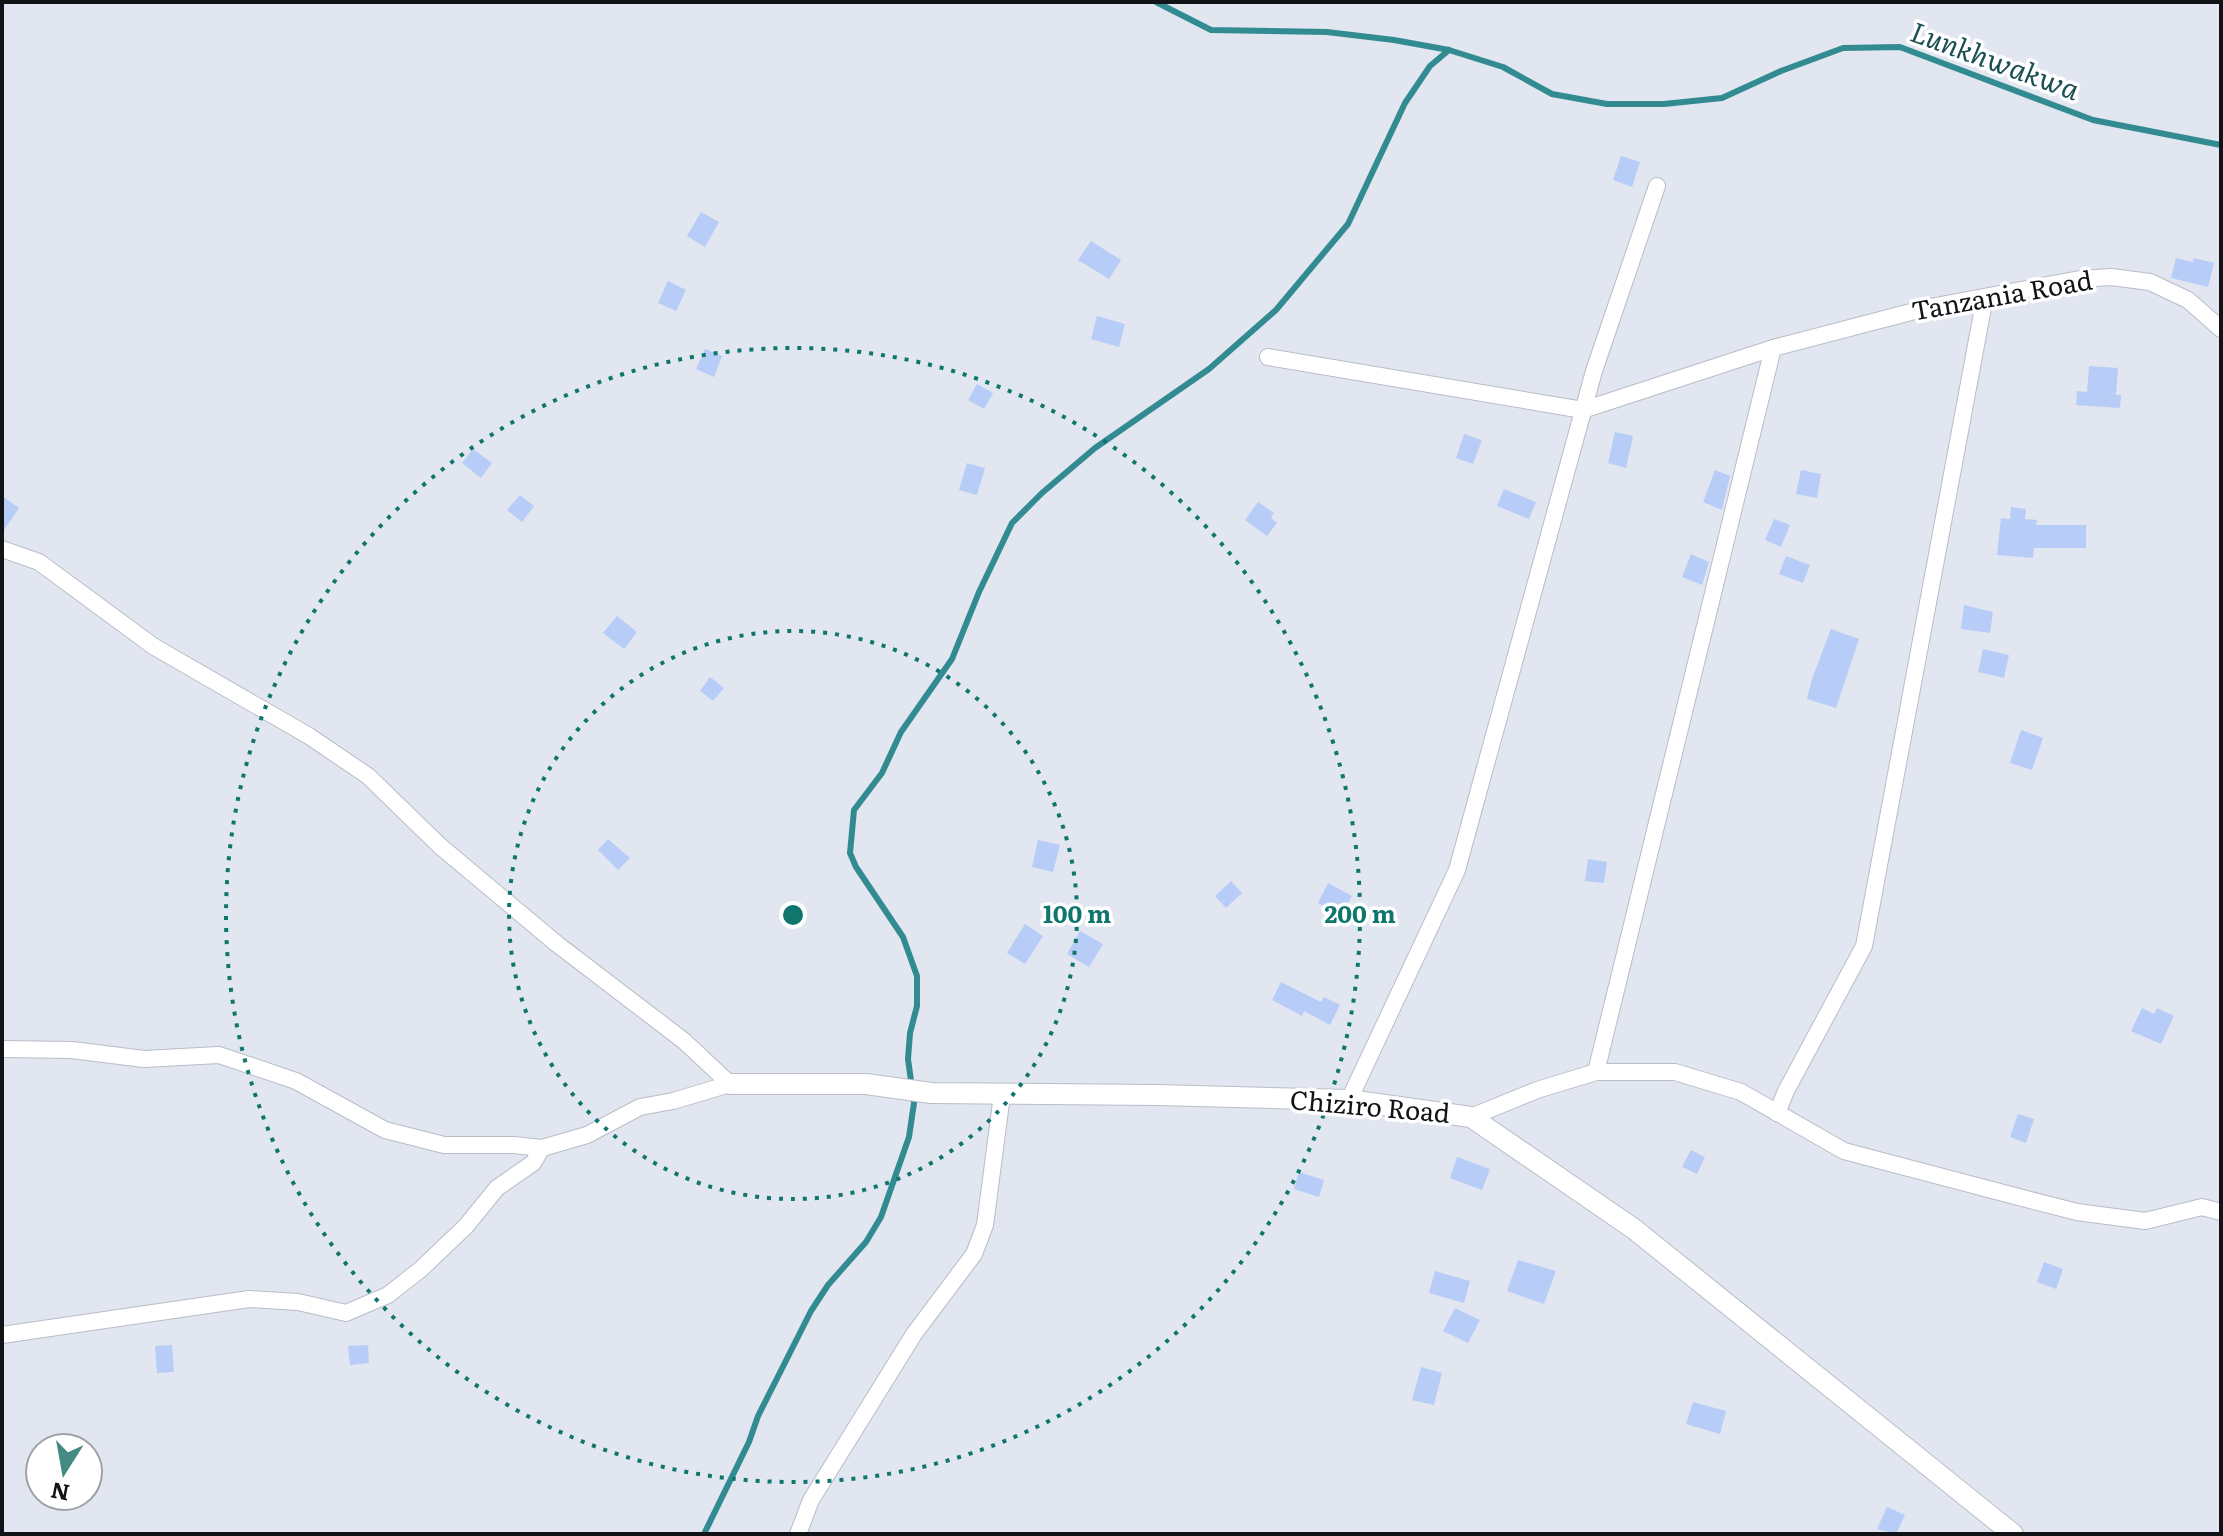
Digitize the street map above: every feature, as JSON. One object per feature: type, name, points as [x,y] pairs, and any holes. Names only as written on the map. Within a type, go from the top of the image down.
[{"type":"street","points":[[1349,1100],[1457,870],[1583,410],[1657,186]]},
{"type":"street","name":"Tanzania Road","points":[[1583,410],[1773,348],[1930,307],[2080,279],[2111,277],[2150,282],[2188,300],[2221,329]]},
{"type":"street","points":[[1777,1113],[1864,946],[1985,297]]},
{"type":"street","points":[[1596,1072],[1773,348]]},
{"type":"street","points":[[1268,357],[1583,410]]},
{"type":"street","points":[[2,549],[39,562],[153,646],[309,736],[368,776],[440,846],[557,944],[684,1041],[730,1084]]},
{"type":"street","points":[[2,1049],[72,1050],[144,1059],[219,1055],[296,1081],[385,1130],[444,1145],[542,1148],[587,1135],[640,1107],[730,1084]]},
{"type":"street","points":[[1471,1117],[1537,1090],[1596,1072],[1675,1072],[1741,1092],[1844,1151],[2077,1212],[2145,1221],[2202,1207],[2221,1212]]},
{"type":"street","name":"Chiziro Road","points":[[730,1084],[866,1084],[931,1093],[1002,1095],[1349,1100],[1471,1117],[1634,1229],[2013,1534]]},
{"type":"street","points":[[798,1534],[811,1500],[914,1334],[974,1254],[985,1225],[1002,1095]]},
{"type":"street","points":[[2,1335],[249,1299],[298,1302],[346,1313],[388,1295],[421,1269],[466,1226],[497,1188],[533,1163],[542,1148]]},
{"type":"building","points":[[1621,156],[1640,162],[1632,187],[1613,180]]},
{"type":"building","points":[[701,212],[719,222],[705,247],[687,236]]},
{"type":"building","points":[[1091,241],[1121,260],[1109,279],[1078,260]]},
{"type":"building","points":[[2176,258],[2214,263],[2208,287],[2171,278]]},
{"type":"building","points":[[668,281],[686,290],[676,311],[658,303]]},
{"type":"building","points":[[1097,316],[1125,324],[1119,347],[1091,339]]},
{"type":"building","points":[[705,349],[722,356],[714,377],[696,369]]},
{"type":"building","points":[[2089,366],[2118,368],[2116,394],[2104,393],[2121,395],[2120,408],[2076,405],[2077,391],[2087,392]]},
{"type":"building","points":[[977,384],[993,393],[984,409],[968,400]]},
{"type":"building","points":[[1615,432],[1633,436],[1626,468],[1608,463]]},
{"type":"building","points":[[1464,434],[1482,440],[1473,464],[1456,458]]},
{"type":"building","points":[[473,449],[492,463],[481,478],[462,463]]},
{"type":"building","points":[[967,463],[985,468],[977,495],[959,490]]},
{"type":"building","points":[[1715,470],[1730,476],[1722,510],[1703,502]]},
{"type":"building","points":[[1801,470],[1821,474],[1817,498],[1796,494]]},
{"type":"building","points":[[1504,489],[1536,502],[1529,519],[1497,506]]},
{"type":"building","points":[[520,495],[534,506],[522,522],[507,510]]},
{"type":"building","points":[[2,496],[19,508],[2,533]]},
{"type":"building","points":[[1258,502],[1274,513],[1271,518],[1277,523],[1267,536],[1245,520]]},
{"type":"building","points":[[2011,507],[2026,509],[2025,519],[2037,520],[2036,525],[2086,525],[2086,548],[2034,548],[2033,558],[1997,555],[2001,518],[2010,519]]},
{"type":"building","points":[[1774,519],[1790,525],[1781,547],[1765,540]]},
{"type":"building","points":[[1691,554],[1709,562],[1702,585],[1682,577]]},
{"type":"building","points":[[1786,556],[1810,565],[1803,583],[1779,574]]},
{"type":"building","points":[[1964,605],[1993,612],[1990,633],[1961,629]]},
{"type":"building","points":[[617,616],[637,632],[624,649],[603,633]]},
{"type":"building","points":[[1831,629],[1859,639],[1836,708],[1807,699]]},
{"type":"building","points":[[1983,649],[2009,655],[2004,678],[1978,672]]},
{"type":"building","points":[[710,677],[724,688],[713,701],[700,691]]},
{"type":"building","points":[[2021,730],[2043,738],[2032,770],[2010,763]]},
{"type":"building","points":[[608,839],[630,858],[618,870],[598,850]]},
{"type":"building","points":[[1038,840],[1060,845],[1053,872],[1032,867]]},
{"type":"building","points":[[1588,859],[1607,862],[1604,883],[1585,881]]},
{"type":"building","points":[[1231,881],[1242,893],[1226,908],[1215,896]]},
{"type":"building","points":[[1328,883],[1352,896],[1341,916],[1318,903]]},
{"type":"building","points":[[1025,924],[1043,936],[1025,964],[1007,953]]},
{"type":"building","points":[[1080,931],[1103,944],[1089,967],[1067,954]]},
{"type":"building","points":[[1281,982],[1321,1002],[1324,997],[1340,1005],[1330,1025],[1304,1011],[1302,1016],[1272,1000]]},
{"type":"building","points":[[2142,1008],[2154,1014],[2157,1008],[2174,1016],[2161,1044],[2131,1031]]},
{"type":"building","points":[[2018,1114],[2034,1119],[2026,1143],[2010,1137]]},
{"type":"building","points":[[1691,1150],[1705,1157],[1697,1174],[1682,1167]]},
{"type":"building","points":[[1457,1157],[1490,1169],[1482,1190],[1450,1178]]},
{"type":"building","points":[[1299,1172],[1324,1180],[1319,1197],[1294,1189]]},
{"type":"building","points":[[1518,1260],[1556,1271],[1544,1304],[1507,1291]]},
{"type":"building","points":[[2044,1262],[2063,1269],[2056,1289],[2037,1282]]},
{"type":"building","points":[[1435,1271],[1470,1281],[1464,1303],[1429,1293]]},
{"type":"building","points":[[1455,1308],[1480,1320],[1468,1343],[1443,1331]]},
{"type":"building","points":[[172,1345],[174,1372],[157,1373],[155,1346]]},
{"type":"building","points":[[368,1345],[369,1363],[350,1365],[348,1346]]},
{"type":"building","points":[[1421,1367],[1442,1373],[1434,1405],[1412,1400]]},
{"type":"building","points":[[1693,1402],[1726,1411],[1720,1434],[1686,1424]]},
{"type":"building","points":[[1887,1507],[1905,1515],[1896,1534],[1877,1529]]},
{"type":"waterway","name":"Lunkhwakwa","points":[[1156,2],[1211,30],[1327,32],[1449,50],[1503,67],[1552,94],[1607,104],[1664,104],[1722,98],[1781,71],[1843,48],[1900,47],[2093,120],[2221,145]]},
{"type":"waterway","points":[[704,1534],[811,1311],[828,1285],[866,1242],[881,1217],[909,1137],[914,1103],[908,1059],[917,1006],[917,976],[903,937],[850,853],[854,810],[882,773],[901,732],[952,659],[1012,523],[1095,448],[1209,369],[1276,310],[1348,224],[1405,103],[1430,66],[1449,50]]}]
